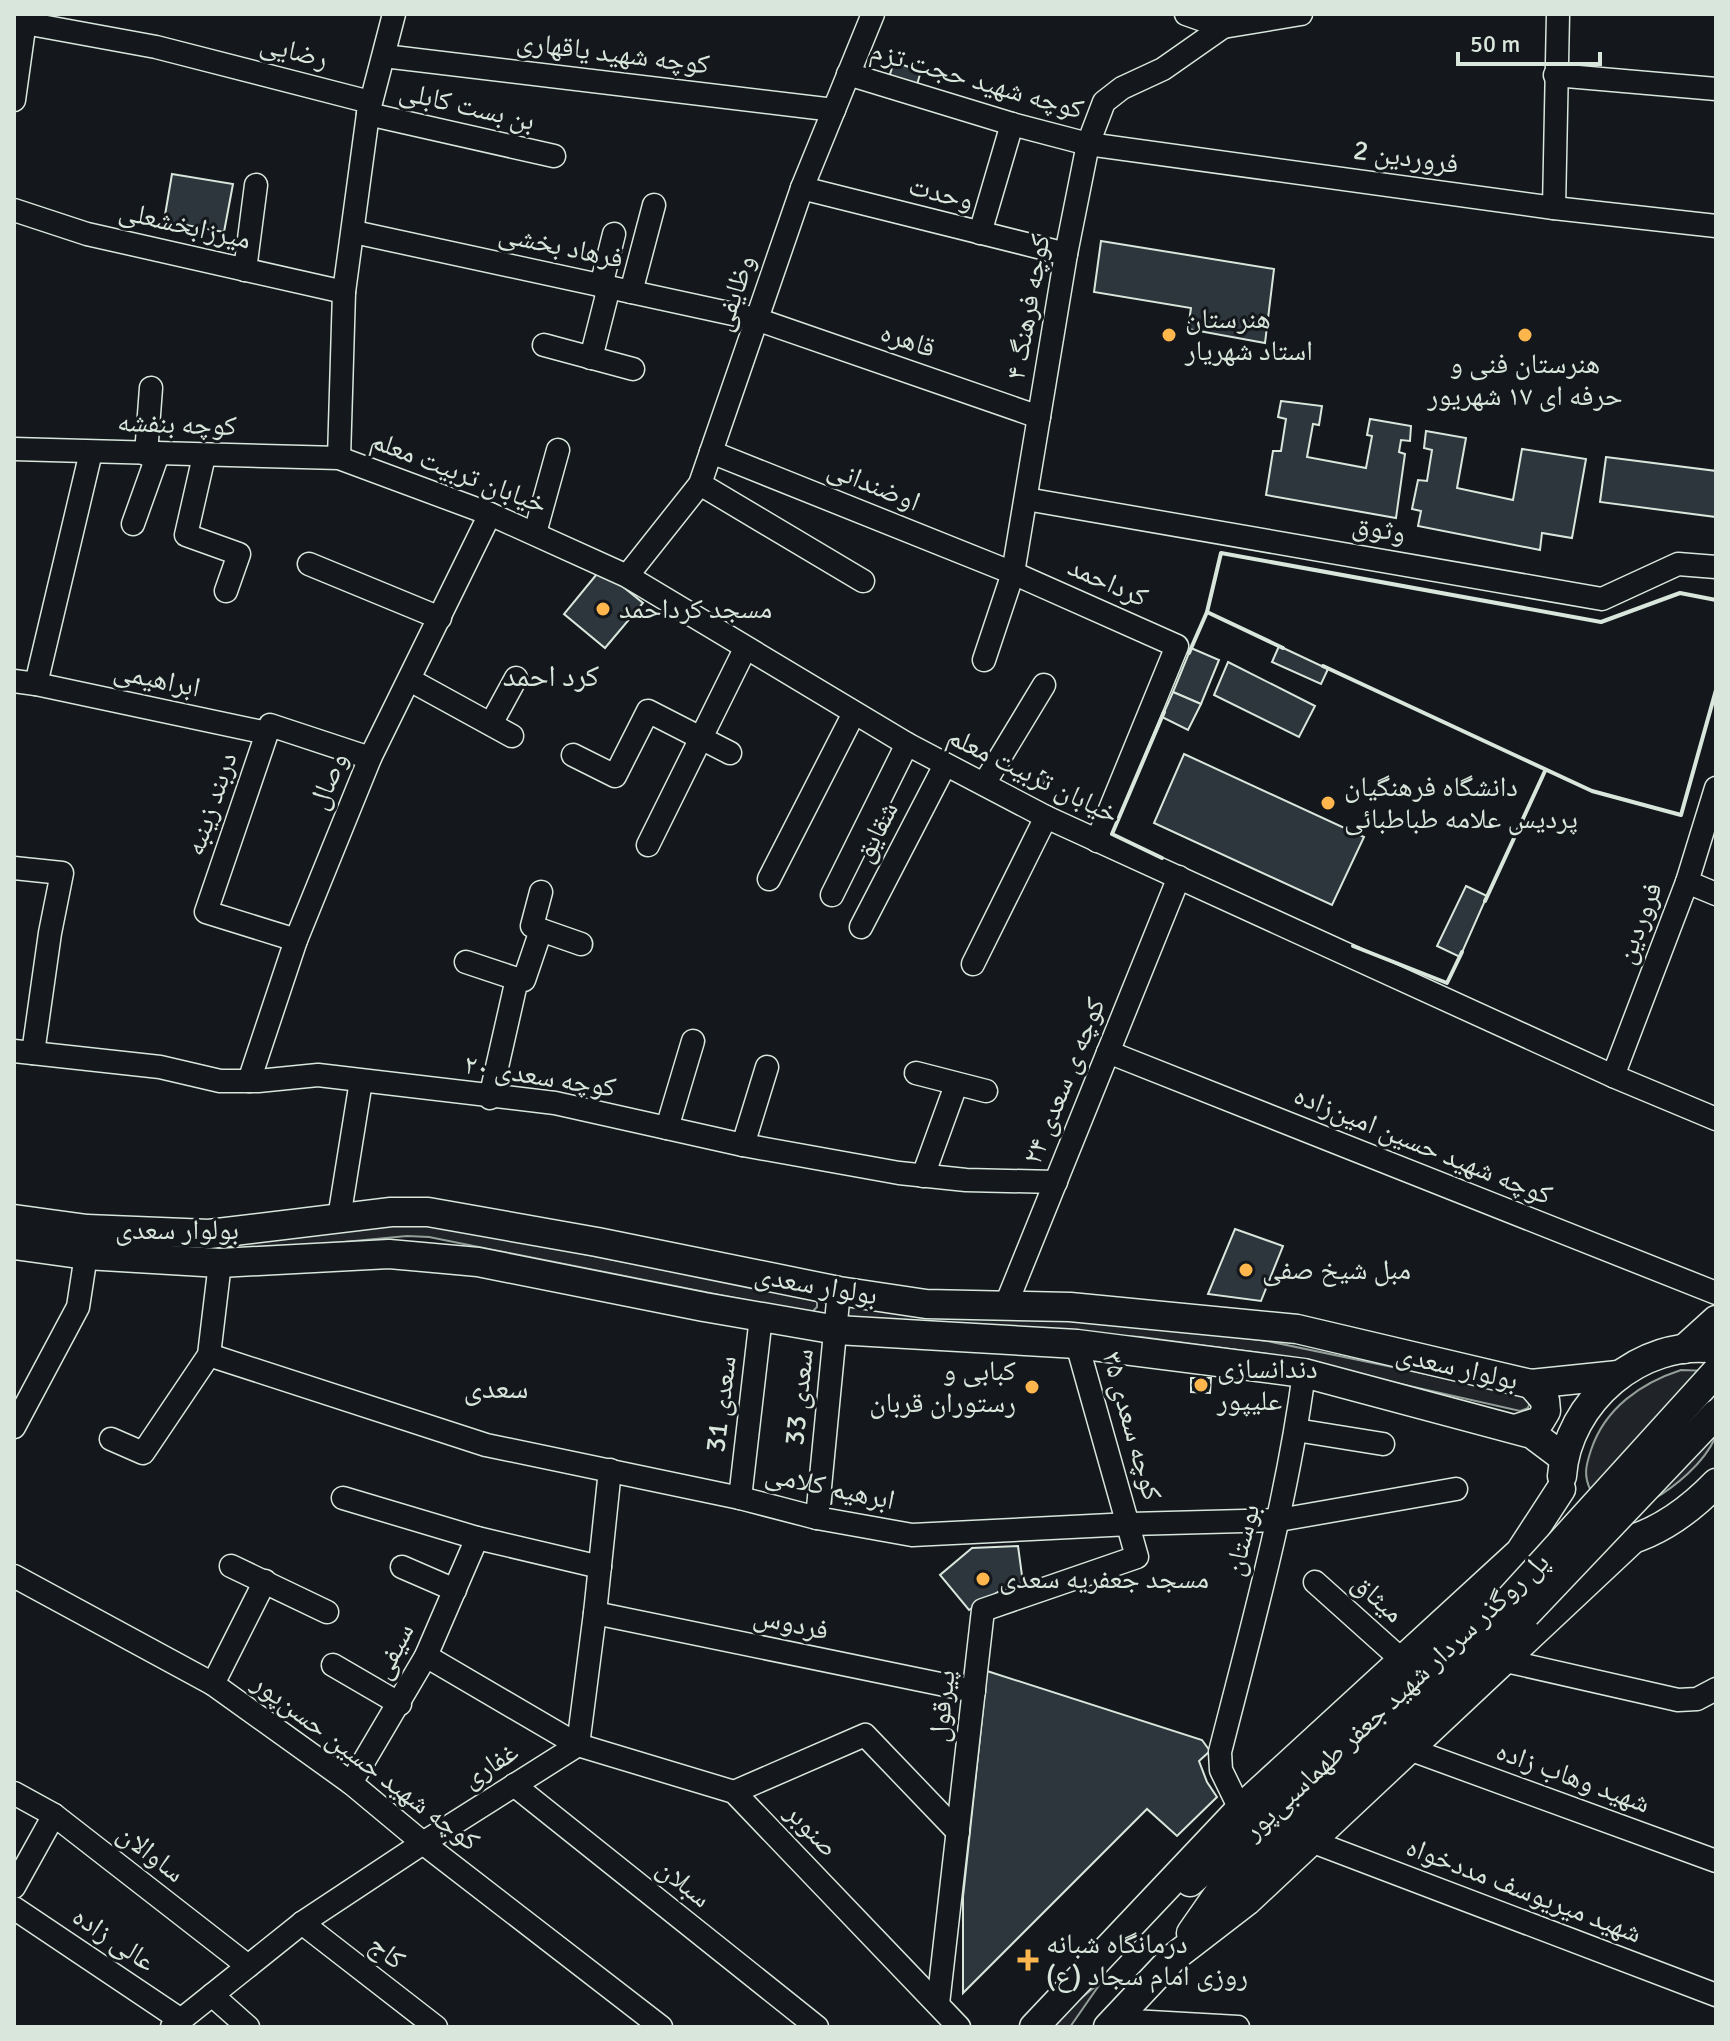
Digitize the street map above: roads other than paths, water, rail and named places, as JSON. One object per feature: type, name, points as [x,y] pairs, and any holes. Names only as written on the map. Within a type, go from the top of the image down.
[{"type":"main road","name":"بولوار سعدی","points":[[14,1245],[209,1234],[339,1218],[428,1212],[583,1239],[839,1291],[926,1304],[1070,1307],[1297,1329],[1531,1384],[1618,1375]]},
{"type":"main road","name":"بولوار سعدی","points":[[14,1219],[86,1242],[220,1263],[389,1254],[478,1262],[837,1330],[1077,1344],[1304,1373],[1532,1434],[1564,1458]]},
{"type":"main road","points":[[1684,1349],[1716,1320]]},
{"type":"main road","points":[[1632,1540],[1612,1544],[1586,1537],[1570,1519],[1561,1489],[1564,1458],[1572,1436],[1597,1395],[1618,1375],[1642,1361],[1684,1349],[1716,1349]]},
{"type":"main road","name":"پل روگذر سردار شهید جعفر طهماسبی‌پور","points":[[1518,1606],[1716,1372]]},
{"type":"main road","points":[[1515,1429],[1540,1421],[1546,1411],[1545,1400],[1531,1384]]},
{"type":"main road","name":"پل روگذر سردار شهید جعفر طهماسبی‌پور","points":[[1211,1882],[1518,1606],[1716,1414]]},
{"type":"main road","points":[[1111,2024],[1173,1958],[1247,1901],[1632,1540],[1683,1513],[1716,1483]]},
{"type":"main road","points":[[1034,2027],[1240,1809],[1520,1552],[1561,1489]]},
{"type":"main road","points":[[1520,1552],[1542,1554],[1561,1562],[1570,1576],[1570,1596]]},
{"type":"main road","points":[[1137,1919],[1211,1882]]},
{"type":"main road","points":[[1173,1958],[1211,1882]]},
{"type":"street","points":[[339,458],[344,292],[369,108],[394,14]]},
{"type":"street","points":[[1186,14],[1223,27],[1301,14]]},
{"type":"street","points":[[1554,208],[1558,14]]},
{"type":"street","name":"وظایفی","points":[[627,576],[700,484],[802,188],[848,74],[865,16]]},
{"type":"street","points":[[14,100],[22,20]]},
{"type":"street","name":"رضایی","points":[[22,20],[156,47],[369,108]]},
{"type":"street","name":"کوچه فرهنگ ۴","points":[[984,660],[1013,573],[1066,254],[1088,144],[1104,102],[1122,88],[1163,69],[1223,27]]},
{"type":"street","name":"کوچه شهید یاقهاری","points":[[384,56],[834,110]]},
{"type":"street","name":"کوچه شهید حجت تزم","points":[[848,74],[1088,144]]},
{"type":"street","points":[[1555,75],[1716,89]]},
{"type":"street","name":"بن بست کابلی","points":[[369,108],[554,156]]},
{"type":"street","points":[[980,233],[1012,124]]},
{"type":"street","name":"فروردین 2","points":[[1088,144],[1554,208],[1716,226]]},
{"type":"street","points":[[245,270],[256,185]]},
{"type":"street","name":"وحدت","points":[[802,188],[1066,254]]},
{"type":"street","points":[[591,358],[614,288],[654,205]]},
{"type":"street","name":"میرزابخشعلی","points":[[14,210],[87,234],[344,292]]},
{"type":"street","name":"فرهاد بخشی","points":[[354,232],[756,319]]},
{"type":"street","points":[[614,234],[614,288]]},
{"type":"street","name":"قاهره","points":[[756,319],[1039,417]]},
{"type":"street","points":[[544,345],[633,369]]},
{"type":"street","points":[[133,524],[152,454],[151,388]]},
{"type":"street","name":"کوچه بنفشه","points":[[14,449],[339,458]]},
{"type":"street","points":[[535,533],[558,450]]},
{"type":"street","name":"ابراهیمی","points":[[91,452],[25,682],[267,733]]},
{"type":"street","name":"اوضندانی","points":[[711,452],[1013,573]]},
{"type":"street","points":[[204,456],[186,535],[239,554],[226,591]]},
{"type":"street","name":"خیابان تربیت معلم","points":[[339,458],[490,514],[627,576],[907,744],[1046,817],[1613,1076],[1716,1119]]},
{"type":"street","points":[[700,484],[863,581]]},
{"type":"street","name":"وثوق","points":[[1026,499],[1602,599],[1678,564],[1716,567]]},
{"type":"street","name":"وصال","points":[[249,1081],[296,940],[370,758],[490,514]]},
{"type":"street","points":[[309,564],[440,618]]},
{"type":"street","name":"کرداحمد","points":[[1013,573],[1177,646],[1097,841]]},
{"type":"street","points":[[648,845],[745,649]]},
{"type":"street","points":[[491,724],[516,678]]},
{"type":"street","points":[[410,680],[512,736]]},
{"type":"street","points":[[984,784],[1044,685]]},
{"type":"street","points":[[573,755],[615,776],[648,711],[730,753]]},
{"type":"street","points":[[769,879],[854,713]]},
{"type":"street","name":"دربند زینبه","points":[[296,940],[206,912],[270,725],[370,758]]},
{"type":"street","points":[[832,895],[907,744]]},
{"type":"street","name":"شقایق","points":[[861,927],[945,765]]},
{"type":"street","name":"فروردین","points":[[1613,1076],[1687,882],[1716,788]]},
{"type":"street","points":[[973,964],[1046,817]]},
{"type":"street","points":[[14,868],[62,873],[24,1052]]},
{"type":"street","name":"کوچه ی سعدی ۲۴","points":[[1005,1307],[1179,877]]},
{"type":"street","points":[[1687,882],[1716,894]]},
{"type":"street","points":[[541,892],[532,926],[581,944]]},
{"type":"street","points":[[466,962],[524,980],[541,930]]},
{"type":"street","points":[[490,1098],[517,979]]},
{"type":"street","points":[[667,1128],[693,1041]]},
{"type":"street","name":"کوچه سعدی ۲۰","points":[[24,1052],[160,1067],[220,1081],[318,1075],[490,1098],[555,1103],[743,1145],[923,1176],[1056,1182]]},
{"type":"street","name":"کوچه شهید حسین امین‌زاده","points":[[1108,1052],[1716,1293]]},
{"type":"street","points":[[743,1145],[767,1067]]},
{"type":"street","points":[[916,1073],[986,1091]]},
{"type":"street","points":[[339,1218],[361,1081]]},
{"type":"street","points":[[923,1176],[956,1085]]},
{"type":"street","points":[[14,1427],[23,1391],[78,1307],[86,1242]]},
{"type":"street","points":[[111,1439],[143,1453],[209,1355],[220,1263]]},
{"type":"street","name":"سعدی 33","points":[[817,1518],[839,1291]]},
{"type":"street","name":"سعدی 31","points":[[740,1498],[761,1317]]},
{"type":"street","name":"کوچه سعدی ۳۵","points":[[1077,1344],[1130,1524]]},
{"type":"street","name":"ابرهیم کلامی","points":[[209,1355],[486,1445],[740,1498],[817,1518],[912,1535],[1279,1520],[1456,1489]]},
{"type":"street","name":"بوستان","points":[[1240,1809],[1221,1770],[1220,1752],[1279,1520],[1304,1373]]},
{"type":"street","points":[[1296,1430],[1383,1444]]},
{"type":"street","points":[[578,1745],[610,1470]]},
{"type":"street","points":[[343,1498],[477,1538],[600,1567]]},
{"type":"street","name":"پیرقول","points":[[938,2004],[983,1610],[1137,1557],[1130,1524]]},
{"type":"street","name":"سیفی","points":[[351,1783],[426,1656],[477,1538]]},
{"type":"street","points":[[231,1566],[327,1612]]},
{"type":"street","points":[[402,1567],[455,1590]]},
{"type":"street","name":"کوچه شهید حسین حسن‌پور","points":[[14,1576],[213,1684],[351,1783],[423,1843],[661,2027]]},
{"type":"street","points":[[213,1684],[265,1581]]},
{"type":"street","name":"میثاق","points":[[1315,1582],[1402,1660]]},
{"type":"street","name":"فردوس","points":[[595,1613],[974,1691]]},
{"type":"street","name":"صنوبر","points":[[426,1656],[578,1745],[734,1792],[959,2027]]},
{"type":"street","points":[[1506,1661],[1678,1700],[1697,1699],[1716,1689]]},
{"type":"street","points":[[333,1665],[400,1704]]},
{"type":"street","points":[[734,1792],[865,1735],[958,1832]]},
{"type":"street","name":"غفاری","points":[[176,2023],[302,1923],[578,1745]]},
{"type":"street","name":"شهید وهاب زاده","points":[[1409,1749],[1716,1861]]},
{"type":"street","name":"سبلان","points":[[514,1785],[817,2027]]},
{"type":"street","name":"ساوالان","points":[[14,1793],[54,1815],[248,1966]]},
{"type":"street","points":[[14,1887],[54,1815]]},
{"type":"street","name":"شهید میریوسف مددخواه","points":[[1311,1841],[1716,1995]]},
{"type":"street","name":"عالی زاده","points":[[14,1908],[176,2023]]},
{"type":"street","name":"کاج","points":[[302,1923],[436,2027]]},
{"type":"street","points":[[212,1995],[248,2027]]},
{"type":"street","points":[[1111,2024],[1238,2027]]},
{"type":"place","name":"هنرستان استاد شهریار","points":[[1169,335]]},
{"type":"place","name":"هنرستان فنی و حرفه ای ۱۷ شهریور","points":[[1525,335]]},
{"type":"place","name":"مسجد کرداحمد","points":[[603,609]]},
{"type":"place","name":"دانشگاه فرهنگیان پردیس علامه طباطبائی","points":[[1328,803]]},
{"type":"place","name":"مبل شیخ صفی","points":[[1246,1270]]},
{"type":"place","name":"دندانسازی علیپور","points":[[1201,1385]]},
{"type":"place","name":"کبابی و رستوران قربان","points":[[1032,1387]]},
{"type":"place","name":"مسجد جعفریه سعدی","points":[[983,1579]]},
{"type":"place","name":"درمانگاه شبانه روزی امام سجاد (ع)","points":[[1028,1960]]},
{"type":"district","name":"کرد احمد","points":[[551,676]]},
{"type":"district","name":"سعدی","points":[[496,1388]]}]
